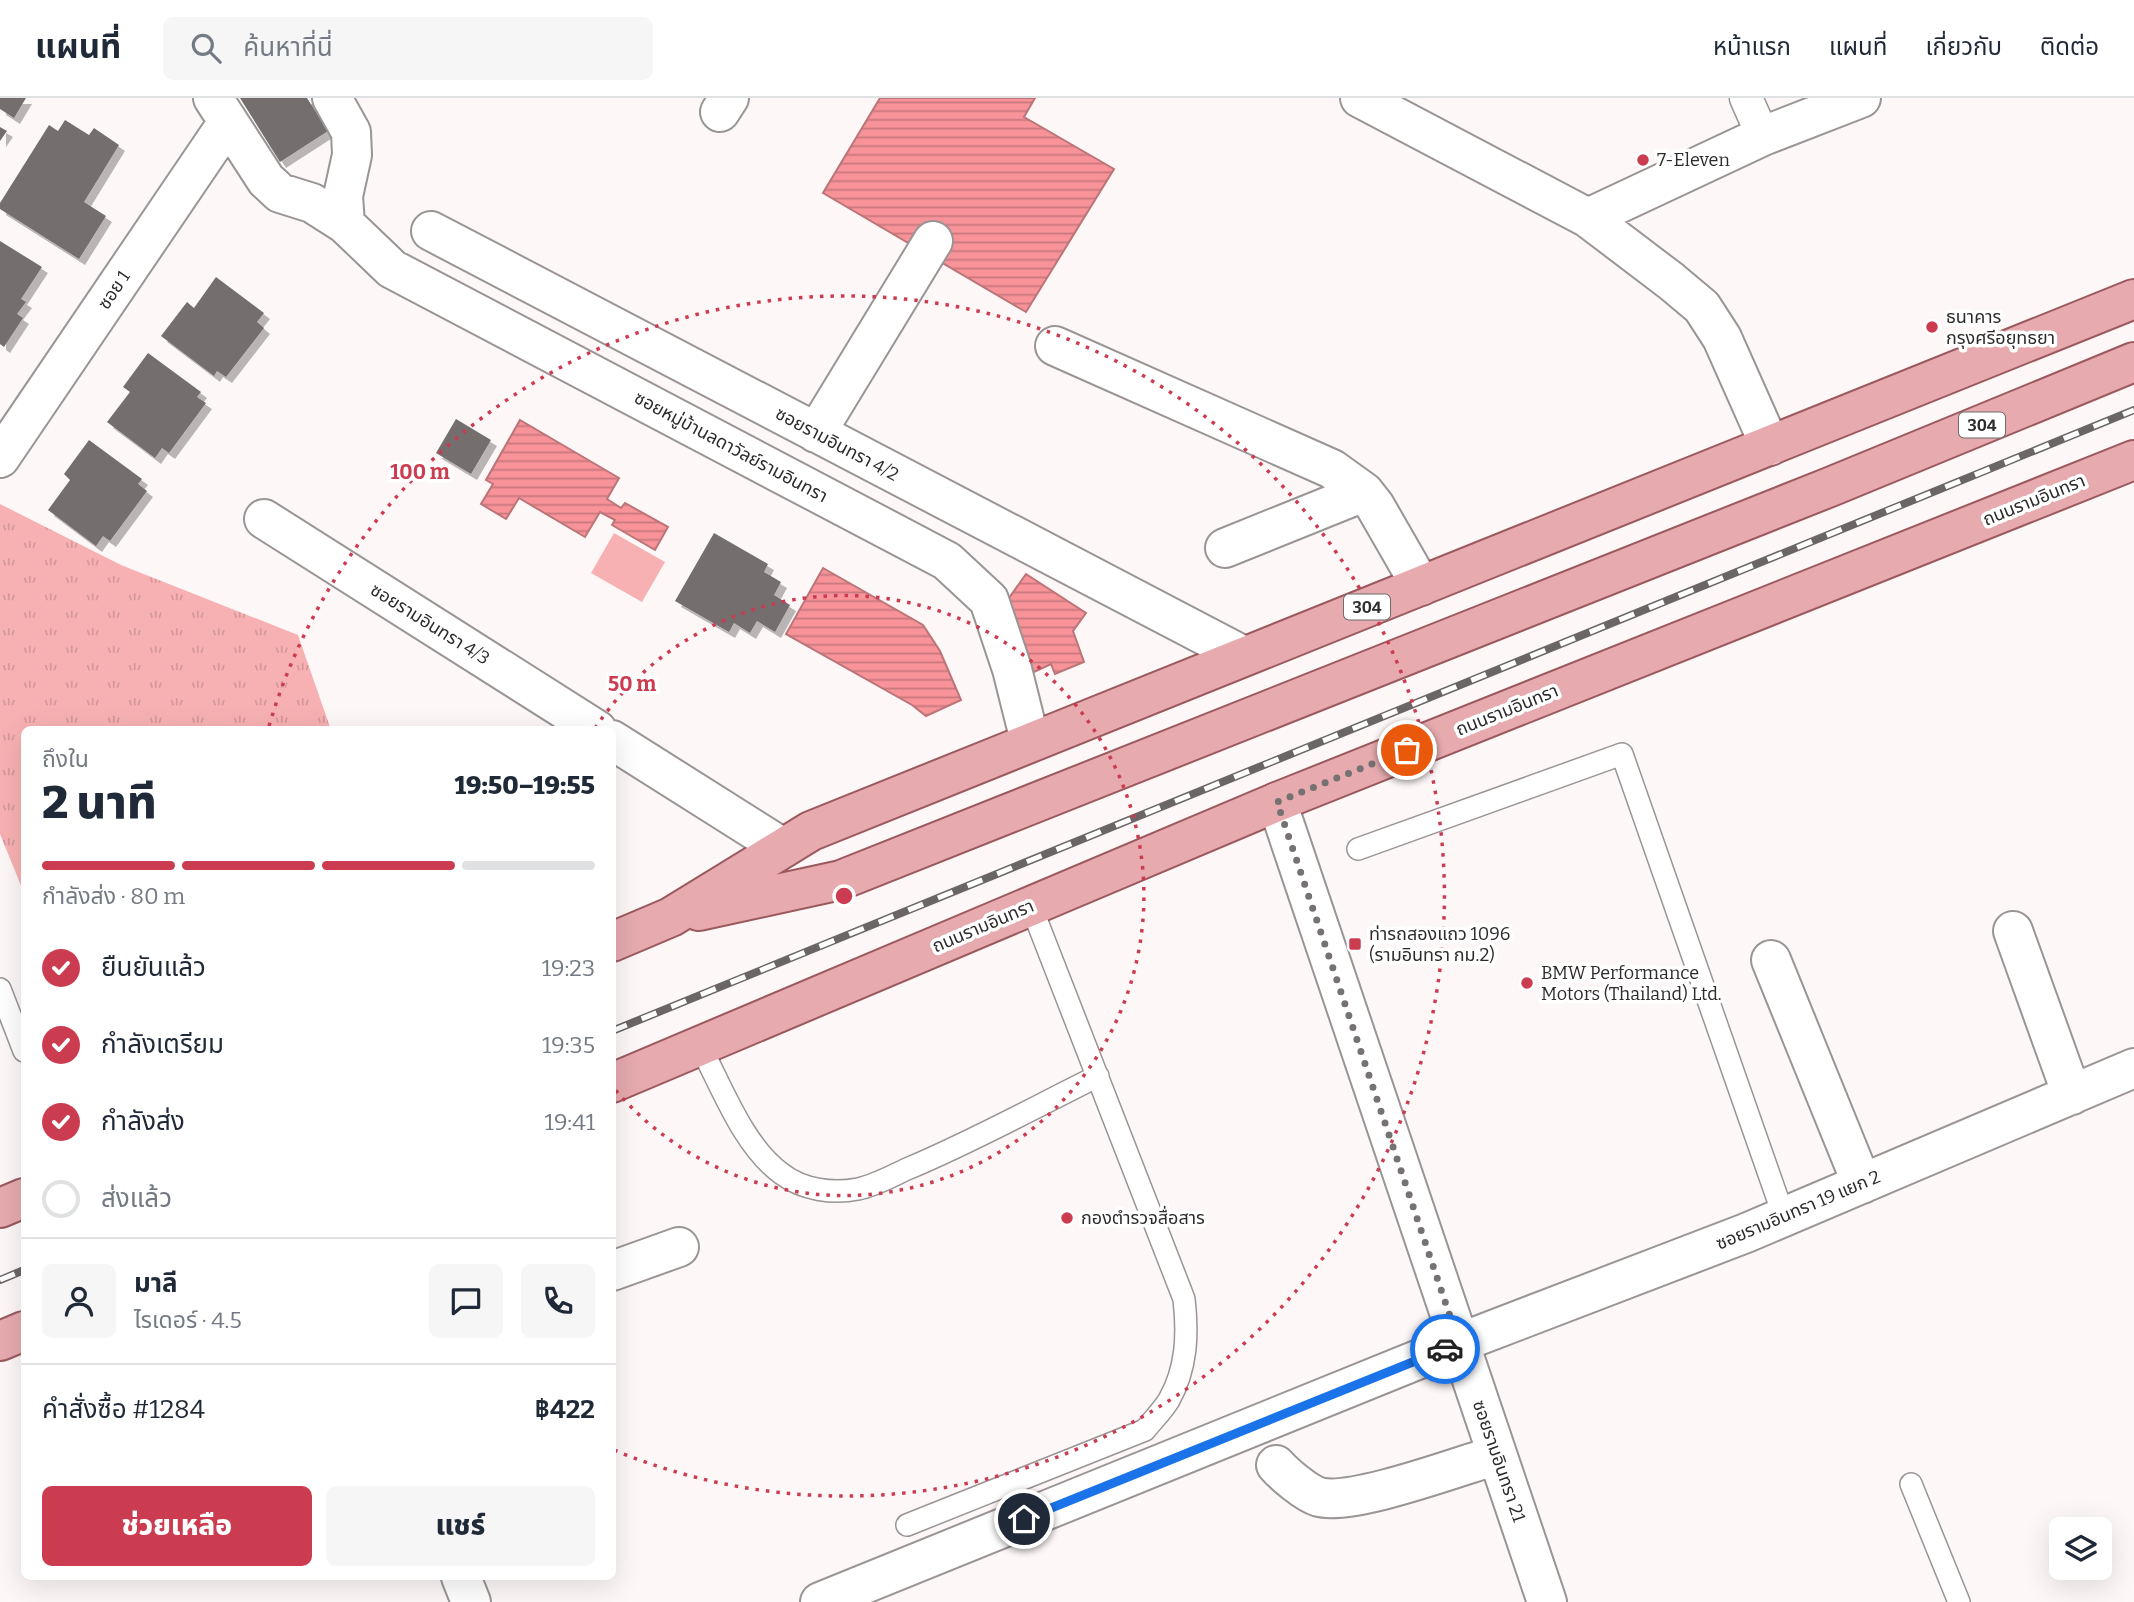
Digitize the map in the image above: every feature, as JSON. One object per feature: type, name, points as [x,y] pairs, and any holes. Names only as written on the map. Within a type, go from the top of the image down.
[{"type":"main road","name":"304","points":[[616,940],[671,917],[811,831],[2134,299]]},
{"type":"main road","name":"304","points":[[671,917],[841,880],[1830,487],[2134,362]]},
{"type":"main road","name":"ถนนรามอินทรา","points":[[616,1081],[1277,802],[2134,460]]},
{"type":"main road","points":[[0,1341],[21,1332]]},
{"type":"street","points":[[332,98],[351,132],[352,155],[343,196],[345,224]]},
{"type":"street","points":[[1360,98],[1588,218],[1702,307],[1722,338],[1770,446]]},
{"type":"street","points":[[1746,98],[1763,136]]},
{"type":"street","points":[[1588,218],[1763,136],[1861,98]]},
{"type":"street","name":"ซอยหมู่บ้านลดาวัลย์รามอินทรา","points":[[220,110],[265,180],[280,193],[312,203],[345,224],[392,270],[947,561],[989,600],[1012,669],[1030,741]]},
{"type":"street","name":"ซอย 1","points":[[0,458],[220,110]]},
{"type":"street","name":"ซอยรามอินทรา 4/2","points":[[431,231],[1244,656]]},
{"type":"street","points":[[817,433],[933,241]]},
{"type":"street","points":[[1055,345],[1332,469],[1364,492],[1375,506],[1421,586]]},
{"type":"street","points":[[1225,548],[1364,492]]},
{"type":"street","name":"ซอยรามอินทรา 4/3","points":[[264,519],[591,726]]},
{"type":"street","points":[[616,743],[783,848]]},
{"type":"street","name":"ซอยรามอินทรา 21","points":[[1277,802],[1547,1602]]},
{"type":"street","points":[[2013,931],[2072,1095]]},
{"type":"street","points":[[1771,960],[1862,1184]]},
{"type":"street","name":"ซอยรามอินทรา 19 แยก 2","points":[[820,1602],[1459,1343],[1784,1216],[2134,1068]]},
{"type":"street","points":[[616,1269],[679,1247]]},
{"type":"street","points":[[1276,1465],[1285,1475],[1319,1497],[1355,1497],[1497,1455]]},
{"type":"street","points":[[462,1580],[471,1602]]},
{"type":"lane","points":[[1359,849],[1622,754],[1784,1216]]},
{"type":"lane","points":[[907,1525],[1145,1430],[1169,1400],[1184,1361],[1187,1333],[1184,1299],[1031,906]]},
{"type":"lane","points":[[0,989],[21,1043]]},
{"type":"lane","points":[[700,1046],[748,1138],[766,1160],[783,1176],[810,1188],[835,1192],[860,1189],[932,1159],[1098,1076]]},
{"type":"lane","points":[[1911,1484],[1959,1602]]},
{"type":"green space","points":[[0,504],[121,565],[298,635],[330,726],[21,726],[21,886],[0,834]]},
{"type":"green space","points":[[614,533],[665,562],[642,602],[591,573]]},
{"type":"shaded area","points":[[880,98],[1035,98],[1024,117],[1114,169],[1026,312],[823,193]]},
{"type":"shaded area","points":[[520,420],[619,478],[607,499],[621,508],[625,503],[668,527],[655,550],[612,525],[615,520],[600,512],[585,537],[519,498],[506,519],[481,504],[493,484],[486,480]]},
{"type":"shaded area","points":[[823,568],[923,625],[940,651],[961,700],[926,716],[912,705],[786,634]]},
{"type":"shaded area","points":[[1026,574],[1086,613],[1073,631],[1084,662],[1055,674],[1051,664],[1032,673],[1011,623],[1009,598]]},
{"type":"building","points":[[0,98],[26,98],[14,118],[0,109]]},
{"type":"building","points":[[240,98],[307,98],[328,131],[280,162]]},
{"type":"building","points":[[65,120],[89,135],[94,128],[119,145],[84,202],[106,216],[79,259],[0,209],[0,203],[49,125],[58,131]]},
{"type":"building","points":[[0,127],[7,131],[0,141]]},
{"type":"building","points":[[0,241],[42,267],[21,299],[26,302],[17,314],[23,318],[4,347],[0,344]]},
{"type":"building","points":[[216,277],[264,313],[257,322],[264,328],[226,377],[217,371],[214,376],[161,336],[187,302],[194,308]]},
{"type":"building","points":[[148,353],[201,392],[197,397],[206,403],[169,453],[162,448],[155,458],[107,422],[130,392],[123,387]]},
{"type":"building","points":[[456,419],[491,440],[471,474],[436,453]]},
{"type":"building","points":[[89,440],[142,479],[138,484],[147,491],[110,541],[103,536],[96,546],[48,510],[70,480],[64,474]]},
{"type":"building","points":[[714,533],[768,564],[764,572],[781,582],[774,595],[790,605],[775,632],[757,621],[750,633],[734,623],[729,632],[675,601]]},
{"type":"railway","points":[[616,1029],[2134,410]]},
{"type":"railway","points":[[0,1280],[21,1271]]},
{"type":"way so far","points":[[1407,750],[1277,802],[1459,1343],[1445,1349]]},
{"type":"place","name":"7-Eleven","points":[[1643,160]]},
{"type":"place","name":"ธนาคาร กรุงศรีอยุทธยา","points":[[1932,327]]},
{"type":"place","name":"ท่ารถสองแถว 1096 (รามอินทรา กม.2)","points":[[1355,944]]},
{"type":"place","name":"BMW Performance Motors (Thailand) Ltd.","points":[[1527,983]]},
{"type":"place","name":"กองตำรวจสื่อสาร","points":[[1067,1218]]},
{"type":"route","points":[[1024,1519],[1445,1349]]}]
